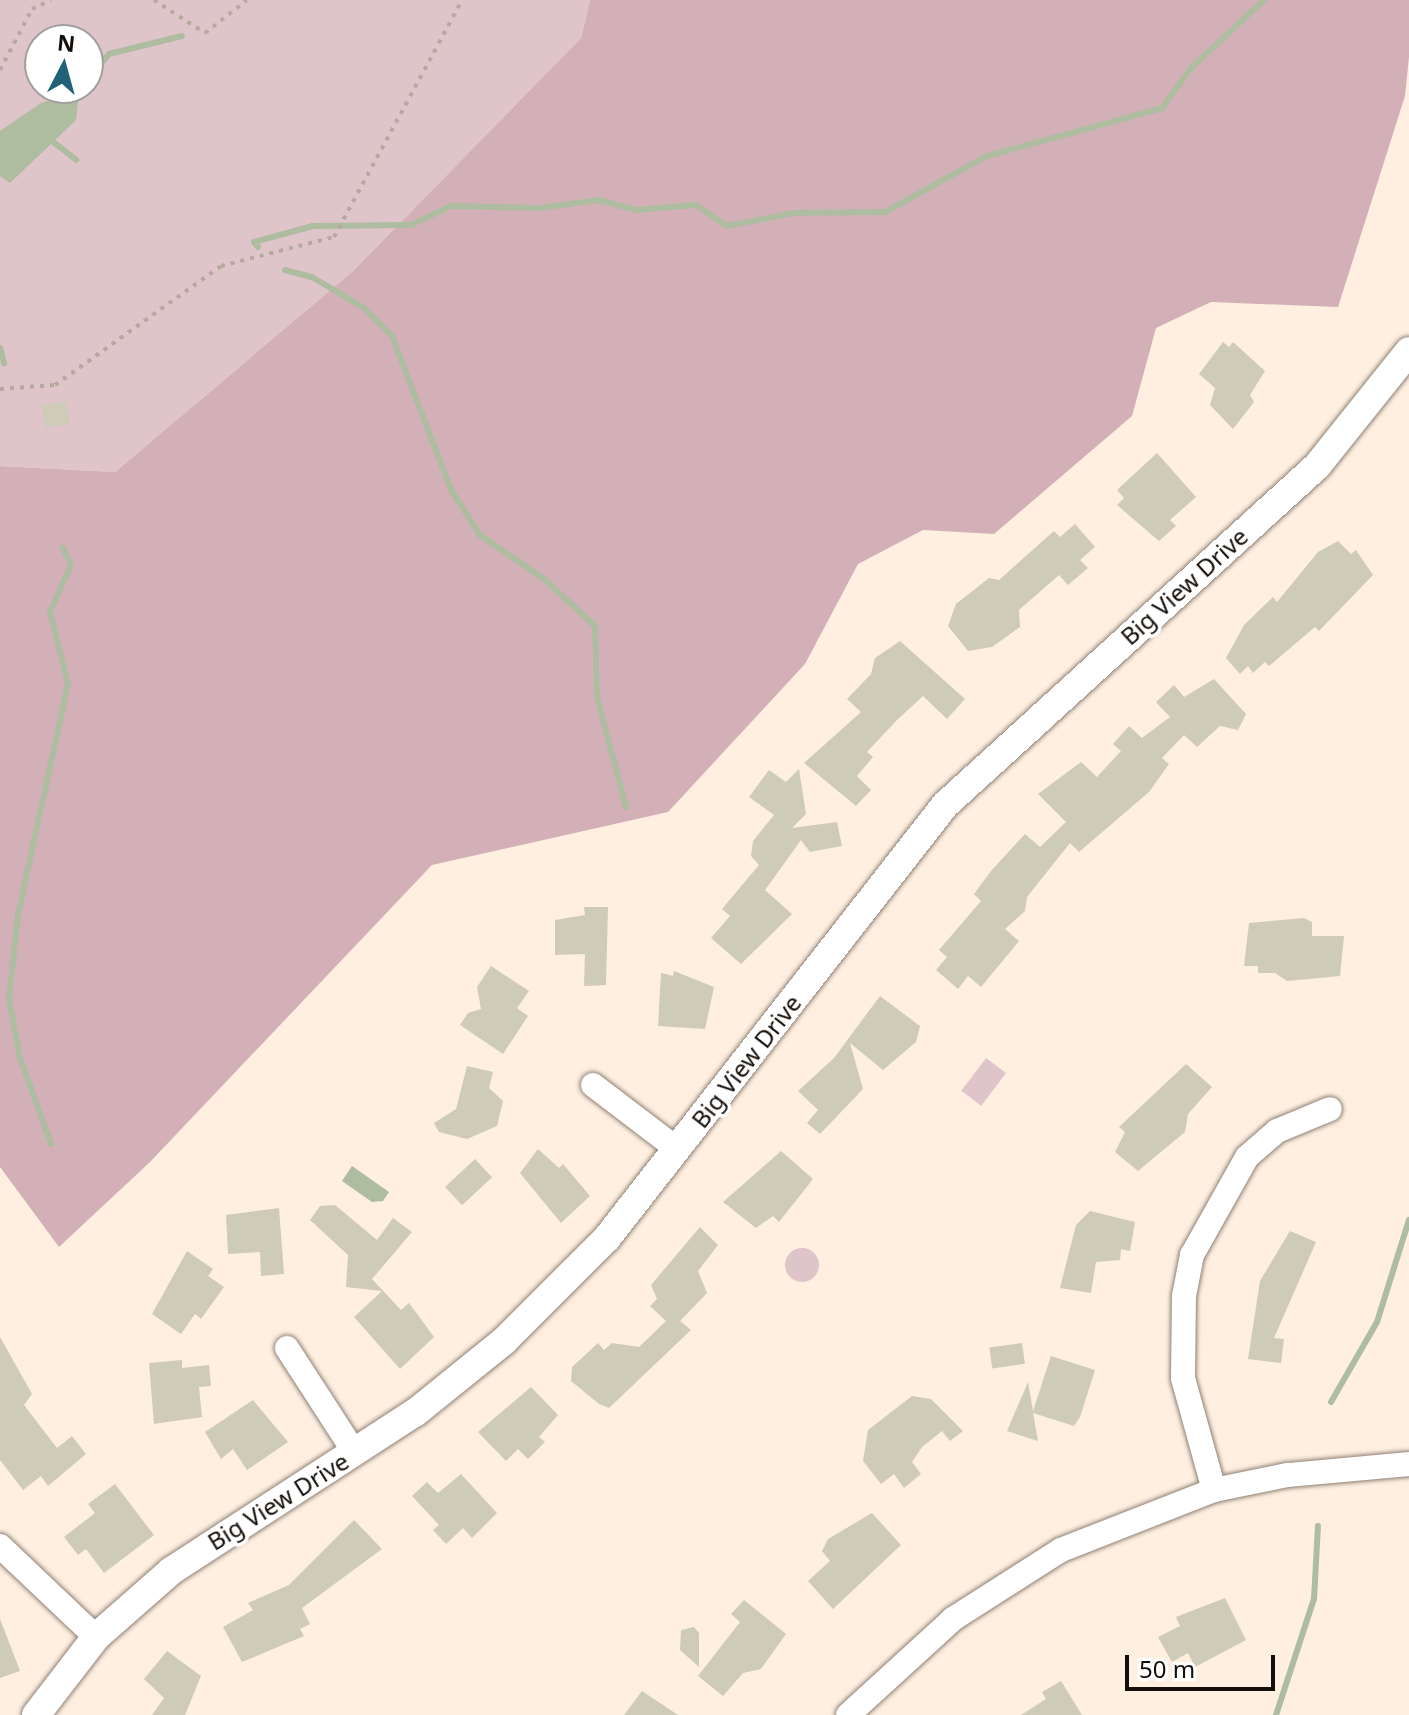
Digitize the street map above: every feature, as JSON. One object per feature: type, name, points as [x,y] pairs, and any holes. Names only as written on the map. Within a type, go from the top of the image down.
[{"type":"street","name":"Big View Drive","points":[[36,1715],[96,1637],[183,1562],[355,1453],[504,1341],[607,1238],[945,805],[1317,466],[1409,351]]},
{"type":"street","points":[[593,1085],[677,1149]]},
{"type":"street","points":[[1214,1490],[1183,1378],[1184,1296],[1192,1255],[1247,1157],[1277,1131],[1330,1109]]},
{"type":"street","points":[[287,1348],[355,1453]]},
{"type":"street","points":[[848,1715],[919,1647],[998,1587],[1061,1550],[1214,1490],[1288,1475],[1409,1464]]},
{"type":"street","points":[[0,1546],[96,1637]]},
{"type":"path","points":[[0,70],[32,9],[51,0]]},
{"type":"path","points":[[154,0],[205,33],[247,0]]},
{"type":"path","points":[[0,389],[55,385],[221,266],[334,237],[462,0]]},
{"type":"shaded area","points":[[0,0],[590,0],[581,38],[353,271],[115,472],[0,466]]},
{"type":"shaded area","points":[[590,0],[1409,0],[1409,57],[1405,96],[1338,307],[1211,302],[1156,328],[1132,416],[994,534],[923,530],[858,564],[805,664],[668,812],[432,865],[150,1162],[59,1247],[0,1167],[0,466],[115,472],[353,271],[581,38]]},
{"type":"shaded area","points":[[40,104],[78,104],[76,120],[10,183],[0,176],[0,131]]},
{"type":"shaded area","points":[[986,1058],[1006,1073],[981,1106],[961,1091]]},
{"type":"shaded area","points":[[352,1166],[389,1192],[383,1201],[372,1202],[342,1181]]},
{"type":"shaded area","points":[[802,1248],[814,1253],[819,1265],[814,1277],[802,1282],[790,1277],[785,1265],[790,1253]]},
{"type":"building","points":[[1223,342],[1229,347],[1233,342],[1265,371],[1250,395],[1254,402],[1233,429],[1210,405],[1215,388],[1199,374]]},
{"type":"building","points":[[66,401],[70,424],[45,428],[41,405]]},
{"type":"building","points":[[1157,453],[1196,497],[1170,520],[1176,526],[1159,541],[1117,505],[1124,498],[1117,490]]},
{"type":"building","points":[[1075,524],[1095,547],[1080,560],[1088,568],[1068,585],[1059,575],[1019,610],[1020,627],[992,647],[968,651],[948,626],[956,604],[989,578],[999,580],[1054,531],[1060,537]]},
{"type":"building","points":[[1338,541],[1351,554],[1356,550],[1373,575],[1319,631],[1315,627],[1269,666],[1265,662],[1253,673],[1248,666],[1240,674],[1226,658],[1244,625],[1273,597],[1277,602],[1318,552]]},
{"type":"building","points":[[900,641],[965,699],[947,719],[923,696],[896,721],[867,752],[873,757],[857,776],[871,790],[856,806],[804,763],[861,712],[847,699],[871,674],[875,658]]},
{"type":"building","points":[[1214,679],[1246,714],[1238,730],[1220,726],[1197,747],[1184,735],[1162,758],[1169,764],[1149,792],[1079,852],[1070,843],[1027,897],[1025,911],[1005,929],[1019,941],[981,987],[968,976],[958,989],[936,970],[947,957],[939,950],[981,901],[974,894],[991,871],[1025,834],[1040,847],[1066,822],[1038,794],[1081,762],[1097,777],[1121,751],[1113,744],[1129,726],[1142,738],[1170,717],[1156,702],[1174,685],[1184,697]]},
{"type":"building","points":[[799,769],[806,814],[792,828],[837,822],[842,846],[810,852],[801,840],[765,890],[792,914],[741,964],[711,938],[730,916],[722,909],[759,865],[751,856],[753,841],[774,815],[749,797],[769,770],[786,782]]},
{"type":"building","points":[[584,907],[608,907],[606,985],[584,986],[585,954],[555,955],[555,920],[585,915]]},
{"type":"building","points":[[1304,918],[1312,922],[1312,936],[1344,936],[1340,976],[1287,981],[1275,973],[1258,973],[1258,966],[1244,966],[1249,923]]},
{"type":"building","points":[[491,966],[529,991],[517,1008],[528,1016],[503,1054],[460,1025],[468,1013],[481,1009],[477,987]]},
{"type":"building","points":[[674,971],[714,987],[705,1029],[658,1026],[661,973],[673,976]]},
{"type":"building","points":[[880,996],[920,1026],[916,1042],[883,1070],[850,1043],[863,1089],[820,1134],[807,1123],[818,1110],[798,1091],[834,1058]]},
{"type":"building","points":[[1186,1064],[1212,1087],[1188,1114],[1185,1132],[1138,1171],[1115,1152],[1125,1132],[1119,1127]]},
{"type":"building","points":[[467,1066],[493,1072],[489,1088],[503,1101],[497,1126],[467,1139],[439,1132],[434,1123],[456,1109]]},
{"type":"building","points":[[538,1149],[559,1168],[563,1164],[590,1196],[561,1223],[520,1173]]},
{"type":"building","points":[[781,1151],[813,1179],[779,1222],[773,1216],[756,1228],[723,1202]]},
{"type":"building","points":[[475,1159],[492,1177],[462,1205],[445,1187]]},
{"type":"building","points":[[335,1205],[377,1240],[393,1218],[412,1232],[372,1279],[401,1310],[409,1303],[434,1337],[400,1369],[354,1317],[382,1291],[346,1287],[348,1255],[310,1220],[320,1206]]},
{"type":"building","points":[[279,1208],[284,1274],[261,1276],[260,1252],[228,1254],[226,1215]]},
{"type":"building","points":[[1090,1211],[1135,1222],[1130,1251],[1121,1249],[1120,1260],[1096,1262],[1091,1293],[1060,1288],[1076,1225]]},
{"type":"building","points":[[700,1227],[718,1245],[698,1271],[707,1293],[680,1321],[691,1330],[609,1408],[599,1404],[571,1381],[572,1367],[598,1343],[604,1350],[612,1343],[639,1347],[666,1321],[650,1306],[657,1299],[651,1285]]},
{"type":"building","points":[[1290,1231],[1316,1242],[1274,1338],[1284,1339],[1281,1363],[1248,1359],[1260,1281]]},
{"type":"building","points":[[187,1251],[213,1269],[208,1276],[224,1287],[201,1319],[195,1314],[181,1334],[152,1314]]},
{"type":"building","points":[[0,1337],[32,1394],[24,1405],[57,1448],[72,1436],[86,1454],[48,1486],[41,1476],[23,1490],[0,1460]]},
{"type":"building","points":[[1022,1343],[1025,1364],[992,1368],[989,1348]]},
{"type":"building","points":[[1051,1356],[1095,1370],[1080,1417],[1074,1426],[1033,1413],[1038,1441],[1007,1431],[1028,1382],[1033,1411]]},
{"type":"building","points":[[182,1360],[182,1368],[209,1365],[211,1386],[199,1387],[202,1417],[154,1424],[149,1363]]},
{"type":"building","points":[[531,1387],[558,1415],[539,1437],[545,1442],[528,1459],[518,1449],[506,1461],[478,1432]]},
{"type":"building","points":[[912,1396],[931,1399],[963,1431],[950,1441],[942,1431],[922,1447],[912,1462],[921,1474],[904,1488],[894,1474],[881,1484],[863,1461],[868,1430]]},
{"type":"building","points":[[253,1400],[288,1442],[247,1470],[233,1449],[221,1459],[205,1432]]},
{"type":"building","points":[[461,1474],[497,1513],[472,1538],[463,1528],[446,1544],[433,1530],[439,1525],[412,1496],[427,1482],[438,1493]]},
{"type":"building","points":[[115,1484],[154,1535],[104,1573],[86,1549],[78,1555],[64,1537],[95,1513],[88,1504]]},
{"type":"building","points":[[872,1513],[901,1545],[833,1609],[808,1581],[830,1561],[822,1551],[828,1539]]},
{"type":"building","points":[[354,1520],[382,1549],[302,1608],[310,1624],[300,1629],[304,1636],[242,1662],[223,1627],[253,1610],[248,1603],[289,1585]]},
{"type":"building","points":[[1225,1598],[1246,1640],[1195,1667],[1188,1653],[1172,1662],[1158,1637],[1180,1626],[1176,1617]]},
{"type":"building","points":[[744,1600],[786,1634],[761,1669],[743,1673],[723,1696],[698,1676],[740,1622],[731,1614]]},
{"type":"building","points":[[0,1619],[20,1671],[0,1678]]},
{"type":"building","points":[[694,1627],[699,1633],[699,1667],[680,1650],[681,1630]]},
{"type":"building","points":[[167,1651],[201,1676],[185,1715],[152,1715],[164,1698],[144,1679]]},
{"type":"building","points":[[1061,1681],[1082,1715],[1021,1715],[1046,1699],[1042,1692]]},
{"type":"building","points":[[642,1691],[678,1715],[624,1715]]},
{"type":"waterway","points":[[258,247],[254,242],[313,226],[411,225],[451,206],[539,208],[599,200],[636,210],[696,205],[727,226],[793,213],[885,212],[987,156],[1162,108],[1191,68],[1264,0]]},
{"type":"waterway","points":[[104,60],[109,54],[182,36]]},
{"type":"waterway","points":[[47,137],[76,160]]},
{"type":"waterway","points":[[285,270],[312,277],[364,308],[392,336],[451,490],[480,535],[544,579],[595,626],[597,697],[626,807]]},
{"type":"waterway","points":[[0,348],[4,363]]},
{"type":"waterway","points":[[51,1144],[20,1058],[9,999],[18,915],[68,684],[50,612],[71,565],[63,548]]},
{"type":"waterway","points":[[1331,1402],[1377,1322],[1409,1220]]},
{"type":"waterway","points":[[1276,1715],[1314,1599],[1318,1526]]}]
